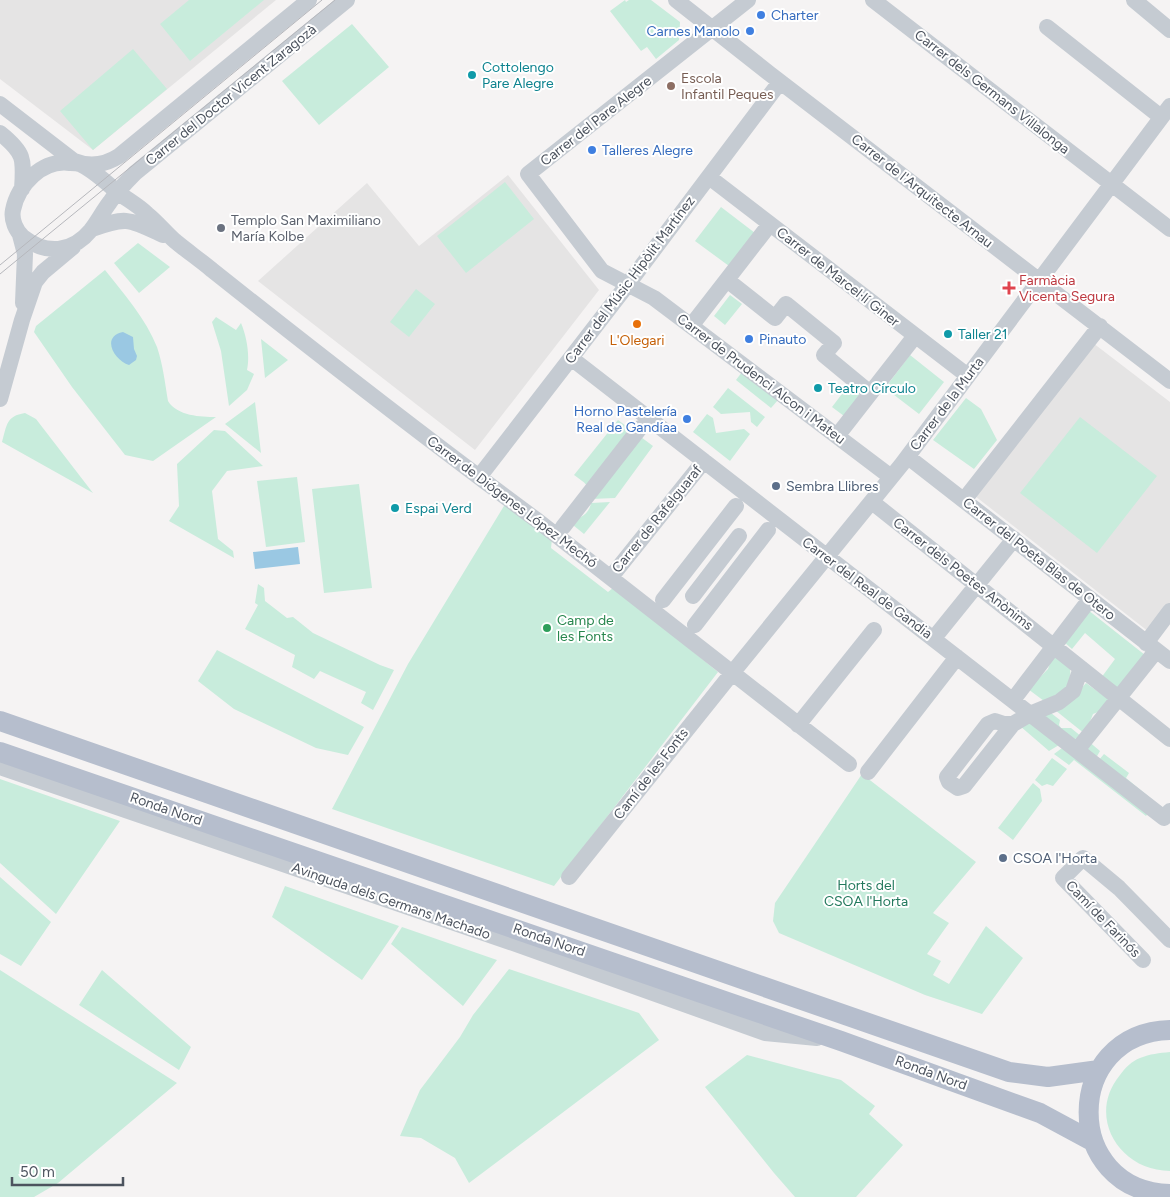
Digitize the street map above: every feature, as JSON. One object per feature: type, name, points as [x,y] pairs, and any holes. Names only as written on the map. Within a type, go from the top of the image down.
[{"type":"main road","name":"Ronda Nord","points":[[0,720],[1008,1072],[1048,1077],[1099,1070]]},
{"type":"main road","name":"Ronda Nord","points":[[0,752],[841,1041],[1040,1113],[1092,1141]]},
{"type":"main road","points":[[1170,1030],[1141,1035],[1110,1055],[1099,1070],[1089,1097],[1088,1117],[1092,1141],[1110,1169],[1122,1180],[1137,1188],[1152,1193],[1170,1194]]},
{"type":"street","name":"Carrer del Doctor Vicent Zaragozà","points":[[81,164],[102,164],[119,156],[309,0]]},
{"type":"street","name":"Carrer del Doctor Vicent Zaragozà","points":[[117,192],[135,173],[347,0]]},
{"type":"street","name":"Carrer de l'Arquitecte Arnau","points":[[676,0],[780,82],[1170,380]]},
{"type":"street","points":[[712,29],[748,0]]},
{"type":"street","name":"Carrer dels Germans Villalonga","points":[[873,0],[1170,229]]},
{"type":"street","points":[[1134,0],[1170,30]]},
{"type":"street","points":[[1046,26],[1165,119]]},
{"type":"street","name":"Carrer del Pare Alegre","points":[[628,284],[602,271],[528,174],[712,29]]},
{"type":"street","name":"Carrer del Músic Hipòlit Martínez","points":[[479,477],[628,284],[780,82]]},
{"type":"street","points":[[0,104],[67,157],[81,164],[117,192],[92,229],[43,272],[35,282],[22,320],[0,399]]},
{"type":"street","name":"Carrer de la Murta","points":[[733,672],[908,457],[1111,184],[1165,119]]},
{"type":"street","points":[[0,133],[18,149],[21,155],[23,161],[22,189]]},
{"type":"street","points":[[22,320],[25,254],[20,235],[6,218],[22,189],[36,172],[49,164],[64,162],[81,164]]},
{"type":"street","name":"Carrer de Marcel·lí Giner","points":[[709,177],[968,376]]},
{"type":"street","name":"Carrer de Diógenes López Mechó","points":[[117,192],[147,214],[174,240],[325,359],[611,577],[849,764]]},
{"type":"street","name":"Carrer de Diógenes López Mechó","points":[[92,229],[113,221],[134,221],[174,240]]},
{"type":"street","points":[[691,326],[770,224]]},
{"type":"street","points":[[20,235],[28,241],[46,248],[58,250],[76,244]]},
{"type":"street","points":[[727,280],[775,318],[786,304],[834,343],[824,356],[870,393]]},
{"type":"street","name":"Carrer de Prudenci Alcon i Mateu","points":[[628,284],[654,298],[892,477]]},
{"type":"street","points":[[964,500],[1100,326]]},
{"type":"street","points":[[837,436],[915,336]]},
{"type":"street","name":"Carrer del Real de Gandia","points":[[571,358],[1076,750],[1167,814]]},
{"type":"street","points":[[563,527],[640,428]]},
{"type":"street","name":"Carrer del Poeta Blas de Otero","points":[[908,457],[1170,661]]},
{"type":"street","name":"Carrer de Rafelguaraf","points":[[611,577],[704,461]]},
{"type":"street","name":"Carrer dels Poetes Anònims","points":[[872,502],[1118,697]]},
{"type":"street","points":[[663,600],[736,506]]},
{"type":"street","points":[[722,523],[754,548]]},
{"type":"street","points":[[695,625],[768,530]]},
{"type":"street","points":[[693,596],[739,536]]},
{"type":"street","points":[[934,638],[1014,539]]},
{"type":"street","points":[[699,553],[731,578]]},
{"type":"street","points":[[676,583],[708,608]]},
{"type":"street","points":[[1012,700],[1090,599]]},
{"type":"street","points":[[1076,750],[1118,697],[1151,647],[1170,611]]},
{"type":"street","points":[[798,725],[874,630]]},
{"type":"street","points":[[868,772],[957,657]]},
{"type":"street","points":[[1012,724],[1059,702],[1073,691],[1081,668]]},
{"type":"street","name":"Camí de les Fonts","points":[[570,877],[733,672]]},
{"type":"street","points":[[1118,697],[1170,739]]},
{"type":"street","name":"Avinguda dels Germans Machado","points":[[0,767],[513,943],[765,1033],[841,1041]]},
{"type":"street","name":"Camí de Farinós","points":[[1143,960],[1063,878],[1083,858],[1119,888],[1170,940]]},
{"type":"shaded area","points":[[0,0],[276,0],[93,150],[0,79]]},
{"type":"shaded area","points":[[508,175],[599,290],[475,450],[258,281],[367,183],[419,246]]},
{"type":"shaded area","points":[[1093,343],[1170,402],[1170,606],[1149,632],[975,496]]},
{"type":"green space","points":[[189,0],[264,0],[190,61],[160,24]]},
{"type":"green space","points":[[625,0],[626,2],[629,0],[651,0],[680,22],[679,40],[656,59],[647,47],[641,51],[610,11]]},
{"type":"green space","points":[[352,24],[389,67],[319,125],[282,81]]},
{"type":"green space","points":[[133,49],[167,89],[93,150],[60,111]]},
{"type":"green space","points":[[505,182],[534,219],[466,273],[437,236]]},
{"type":"green space","points":[[721,207],[755,233],[729,266],[695,241]]},
{"type":"green space","points":[[138,243],[170,267],[139,293],[114,263]]},
{"type":"green space","points":[[105,270],[134,307],[157,347],[168,401],[183,413],[216,417],[153,461],[125,455],[72,387],[34,332],[36,326]]},
{"type":"green space","points":[[416,289],[435,304],[409,337],[390,322]]},
{"type":"green space","points":[[730,295],[742,304],[725,325],[714,316]]},
{"type":"green space","points":[[216,317],[236,330],[241,323],[247,347],[247,370],[254,374],[247,390],[229,406],[221,351],[212,322]]},
{"type":"green space","points":[[261,339],[288,360],[265,378]]},
{"type":"green space","points":[[910,355],[944,382],[919,414],[885,388]]},
{"type":"green space","points":[[742,372],[778,400],[771,408],[736,380]]},
{"type":"green space","points":[[848,386],[860,395],[844,416],[832,407]]},
{"type":"green space","points":[[728,388],[765,417],[757,427],[751,422],[750,412],[721,414],[713,407]]},
{"type":"green space","points":[[966,398],[981,409],[997,440],[974,469],[933,440]]},
{"type":"green space","points":[[255,402],[261,453],[225,424]]},
{"type":"green space","points":[[25,413],[36,419],[93,493],[2,442],[8,422],[14,416]]},
{"type":"green space","points":[[707,414],[713,418],[716,433],[744,429],[750,434],[730,461],[693,432]]},
{"type":"green space","points":[[1080,417],[1157,476],[1097,553],[1020,493]]},
{"type":"green space","points":[[618,420],[653,446],[615,498],[591,499],[586,485],[574,475]]},
{"type":"green space","points":[[214,430],[225,431],[263,466],[227,471],[212,491],[218,539],[233,551],[234,558],[169,521],[179,506],[177,464]]},
{"type":"green space","points":[[297,477],[305,542],[266,547],[257,481]]},
{"type":"green space","points":[[359,484],[372,588],[324,593],[312,489]]},
{"type":"green space","name":"Camp de les Fonts","points":[[507,501],[552,539],[551,548],[608,592],[614,587],[718,672],[554,886],[332,809],[408,664]]},
{"type":"green space","points":[[610,502],[584,534],[568,521],[583,516],[588,511],[591,503]]},
{"type":"green space","points":[[258,584],[264,588],[265,601],[287,618],[293,617],[313,633],[394,670],[373,710],[361,703],[366,692],[320,671],[314,679],[292,667],[295,655],[245,629],[258,605],[255,603]]},
{"type":"green space","points":[[1088,610],[1145,655],[1118,691],[1101,678],[1115,659],[1085,633],[1072,649],[1063,641]]},
{"type":"green space","points":[[217,650],[364,727],[348,755],[316,748],[234,709],[198,681]]},
{"type":"green space","points":[[1054,651],[1070,667],[1069,682],[1067,689],[1044,701],[1028,689],[1048,669]]},
{"type":"green space","points":[[1086,683],[1111,701],[1093,714],[1085,734],[1055,710],[1075,696]]},
{"type":"green space","points":[[1051,713],[1060,720],[1059,725],[1061,728],[1071,728],[1082,737],[1064,742],[1049,751],[1020,726]]},
{"type":"green space","points":[[1087,740],[1100,751],[1096,758],[1098,761],[1104,754],[1129,773],[1126,778],[1154,801],[1146,816],[1074,760],[1069,765],[1054,754],[1062,748]]},
{"type":"green space","points":[[1052,758],[1067,769],[1053,786],[1047,784],[1042,786],[1035,780]]},
{"type":"green space","name":"Horts del CSOA l'Horta","points":[[862,774],[976,862],[933,913],[949,923],[927,954],[941,961],[933,975],[949,984],[986,926],[1023,958],[982,1014],[925,995],[779,933],[773,921],[775,903]]},
{"type":"green space","points":[[0,779],[120,821],[56,914],[0,863]]},
{"type":"green space","points":[[1033,783],[1040,789],[1042,801],[1013,840],[998,828]]},
{"type":"green space","points":[[0,877],[51,922],[21,966],[0,954]]},
{"type":"green space","points":[[285,886],[399,926],[362,980],[272,917]]},
{"type":"green space","points":[[402,927],[497,960],[463,1006],[391,944]]},
{"type":"green space","points":[[509,969],[639,1013],[659,1040],[469,1183],[455,1158],[421,1138],[400,1136],[420,1090],[460,1037],[473,1015]]},
{"type":"green space","points":[[0,970],[177,1083],[58,1183],[34,1197],[0,1197]]},
{"type":"green space","points":[[102,970],[191,1047],[179,1070],[79,1005]]},
{"type":"green space","points":[[1170,1052],[1170,1171],[1152,1169],[1136,1162],[1123,1151],[1113,1138],[1107,1123],[1106,1107],[1110,1091],[1129,1065],[1137,1059]]},
{"type":"green space","points":[[747,1055],[841,1080],[875,1106],[869,1114],[903,1145],[856,1197],[795,1197],[705,1087]]},
{"type":"water","points":[[123,332],[133,337],[137,356],[136,360],[129,365],[119,359],[111,344],[112,339],[116,335]]},
{"type":"water","points":[[298,547],[300,564],[255,569],[253,552]]},
{"type":"tram line","points":[[0,265],[322,0]]},
{"type":"tram line","points":[[0,274],[335,0]]},
{"type":"place","name":"Charter","points":[[761,15]]},
{"type":"place","name":"Carnes Manolo","points":[[750,31]]},
{"type":"place","name":"Cottolengo Pare Alegre","points":[[472,75]]},
{"type":"place","name":"Escola Infantil Peques","points":[[671,86]]},
{"type":"place","name":"Talleres Alegre","points":[[592,150]]},
{"type":"place","name":"Templo San Maximiliano María Kolbe","points":[[221,228]]},
{"type":"place","name":"Farmàcia Vicenta Segura","points":[[1009,288]]},
{"type":"place","name":"L'Olegari","points":[[637,324]]},
{"type":"place","name":"Taller 21","points":[[948,334]]},
{"type":"place","name":"Pinauto","points":[[749,339]]},
{"type":"place","name":"Teatro Círculo","points":[[818,388]]},
{"type":"place","name":"Horno Pastelería Real de Gandíaa","points":[[687,419]]},
{"type":"place","name":"Sembra Llibres","points":[[776,486]]},
{"type":"place","name":"Espai Verd","points":[[395,508]]},
{"type":"place","name":"Camp de les Fonts","points":[[547,628]]},
{"type":"place","name":"CSOA l'Horta","points":[[1003,858]]}]
